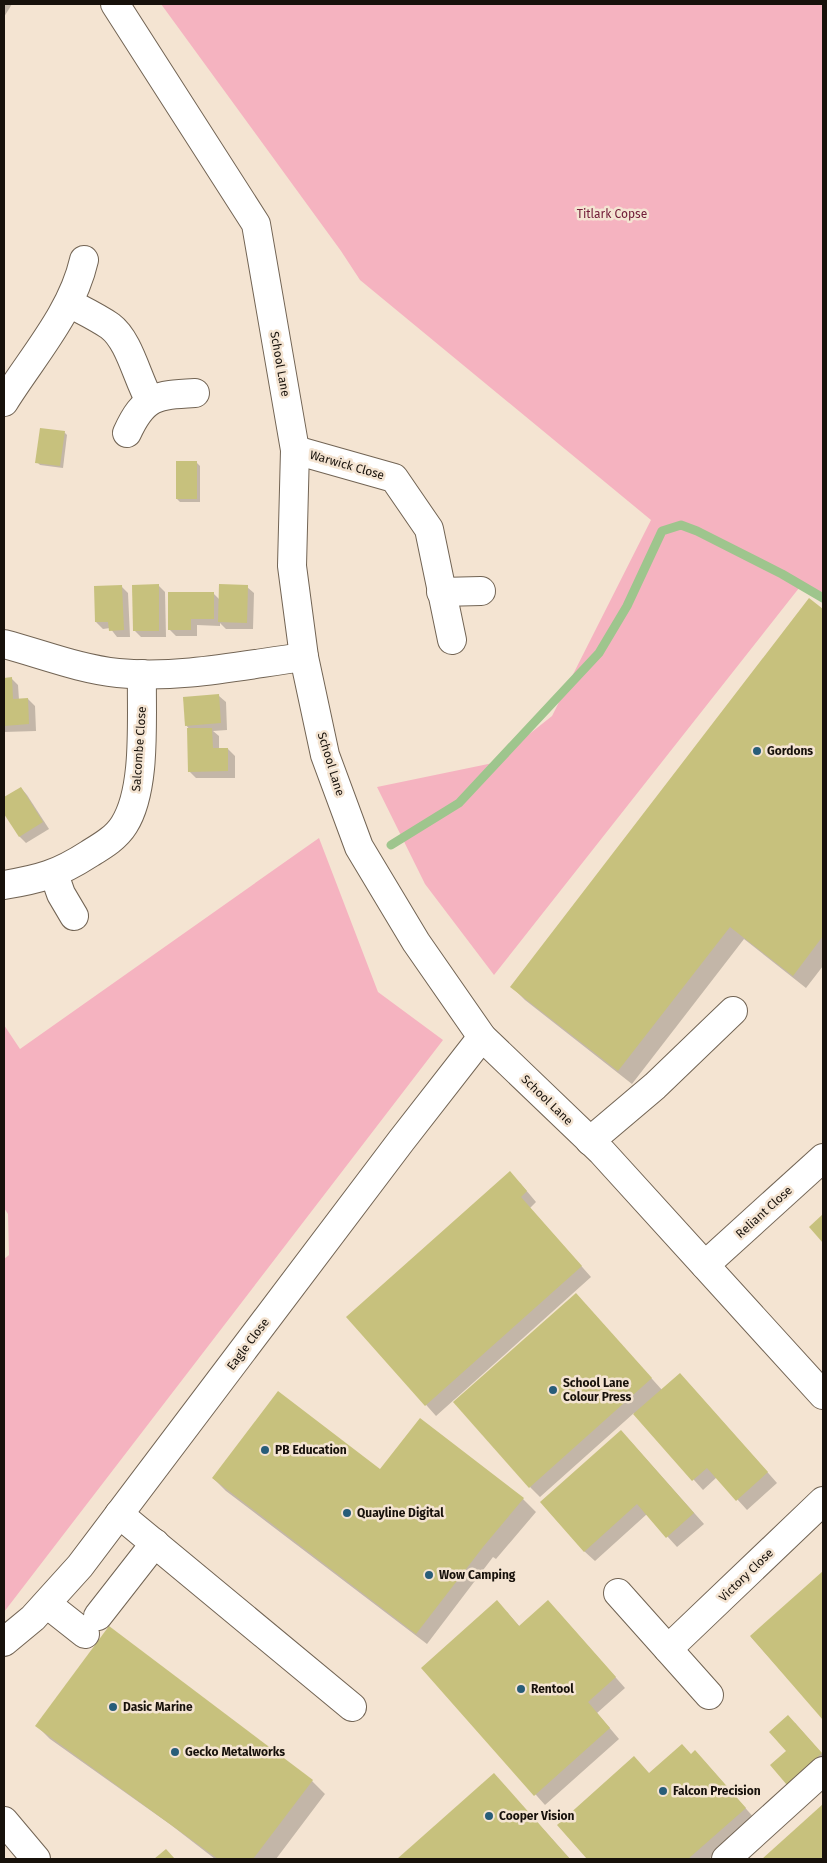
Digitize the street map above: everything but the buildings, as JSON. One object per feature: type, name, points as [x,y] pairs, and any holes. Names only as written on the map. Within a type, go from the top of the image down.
[{"type":"street","name":"School Lane","points":[[115,4],[256,224],[295,450],[292,566],[304,657],[325,756],[359,848],[416,942],[482,1037],[590,1141],[705,1265],[820,1384]]},
{"type":"street","points":[[4,402],[69,303],[78,285],[84,260]]},
{"type":"street","points":[[69,303],[111,326],[120,336],[138,379],[150,401]]},
{"type":"street","points":[[126,434],[139,410],[150,401],[166,395],[195,392]]},
{"type":"street","name":"Warwick Close","points":[[295,450],[394,478],[428,529],[452,640]]},
{"type":"street","points":[[441,592],[481,591]]},
{"type":"street","points":[[4,644],[96,670],[142,674],[190,672],[304,657]]},
{"type":"street","name":"Salcombe Close","points":[[4,885],[54,874],[69,867],[114,836],[124,826],[139,784],[142,674]]},
{"type":"street","points":[[54,874],[61,894],[74,916]]},
{"type":"street","points":[[590,1141],[655,1086],[733,1011]]},
{"type":"street","name":"Eagle Close","points":[[4,1642],[47,1604],[80,1566],[401,1141],[482,1037]]},
{"type":"street","name":"Reliant Close","points":[[705,1265],[823,1158]]},
{"type":"street","name":"Victory Close","points":[[668,1649],[823,1501]]},
{"type":"street","points":[[119,1514],[352,1707]]},
{"type":"street","points":[[47,1604],[91,1625],[155,1543]]},
{"type":"street","points":[[618,1593],[709,1695]]},
{"type":"street","points":[[726,1859],[823,1771]]},
{"type":"street","points":[[4,1821],[36,1859]]},
{"type":"green space","name":"Titlark Copse","points":[[161,4],[823,4],[823,599],[799,588],[494,975],[425,884],[377,787],[493,763],[552,716],[651,520],[360,280],[341,251]]},
{"type":"green space","points":[[319,838],[378,992],[443,1040],[4,1612],[4,1259],[9,1255],[8,1214],[4,1208],[4,1025],[20,1049]]},
{"type":"waterway","points":[[391,845],[459,803],[599,653],[627,606],[662,531],[681,525],[697,531],[782,574],[823,598]]},
{"type":"place","name":"Gordons","points":[[757,751]]},
{"type":"place","name":"School Lane Colour Press","points":[[553,1390]]},
{"type":"place","name":"PB Education","points":[[265,1450]]},
{"type":"place","name":"Quayline Digital","points":[[347,1513]]},
{"type":"place","name":"Wow Camping","points":[[429,1575]]},
{"type":"place","name":"Rentool","points":[[521,1689]]},
{"type":"place","name":"Dasic Marine","points":[[113,1707]]},
{"type":"place","name":"Gecko Metalworks","points":[[175,1752]]},
{"type":"place","name":"Falcon Precision","points":[[663,1791]]},
{"type":"place","name":"Cooper Vision","points":[[489,1816]]}]
